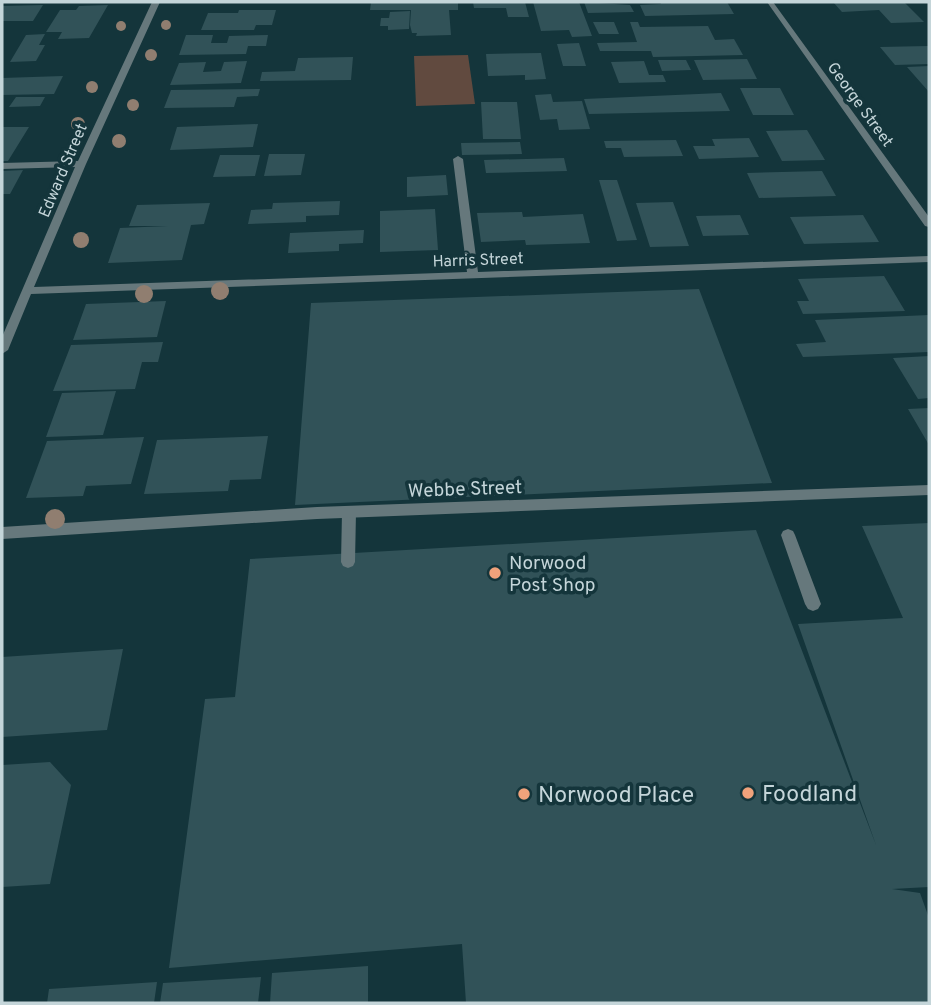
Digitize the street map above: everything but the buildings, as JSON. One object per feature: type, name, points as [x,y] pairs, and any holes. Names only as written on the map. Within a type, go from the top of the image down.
[{"type":"street","name":"George Street","points":[[770,2],[929,224]]},
{"type":"street","name":"Edward Street","points":[[2,350],[80,164],[154,3]]},
{"type":"street","points":[[458,159],[473,275]]},
{"type":"street","points":[[2,166],[80,164]]},
{"type":"street","name":"Harris Street","points":[[27,291],[929,259]]},
{"type":"street","name":"Webbe Street","points":[[2,533],[349,512],[929,490]]},
{"type":"street","points":[[348,562],[349,512]]},
{"type":"street","points":[[788,534],[813,604]]},
{"type":"shaded area","points":[[468,55],[475,104],[416,106],[414,56]]},
{"type":"place","name":"Norwood Post Shop","points":[[495,573]]},
{"type":"place","name":"Foodland","points":[[748,793]]},
{"type":"place","name":"Norwood Place","points":[[524,794]]}]
